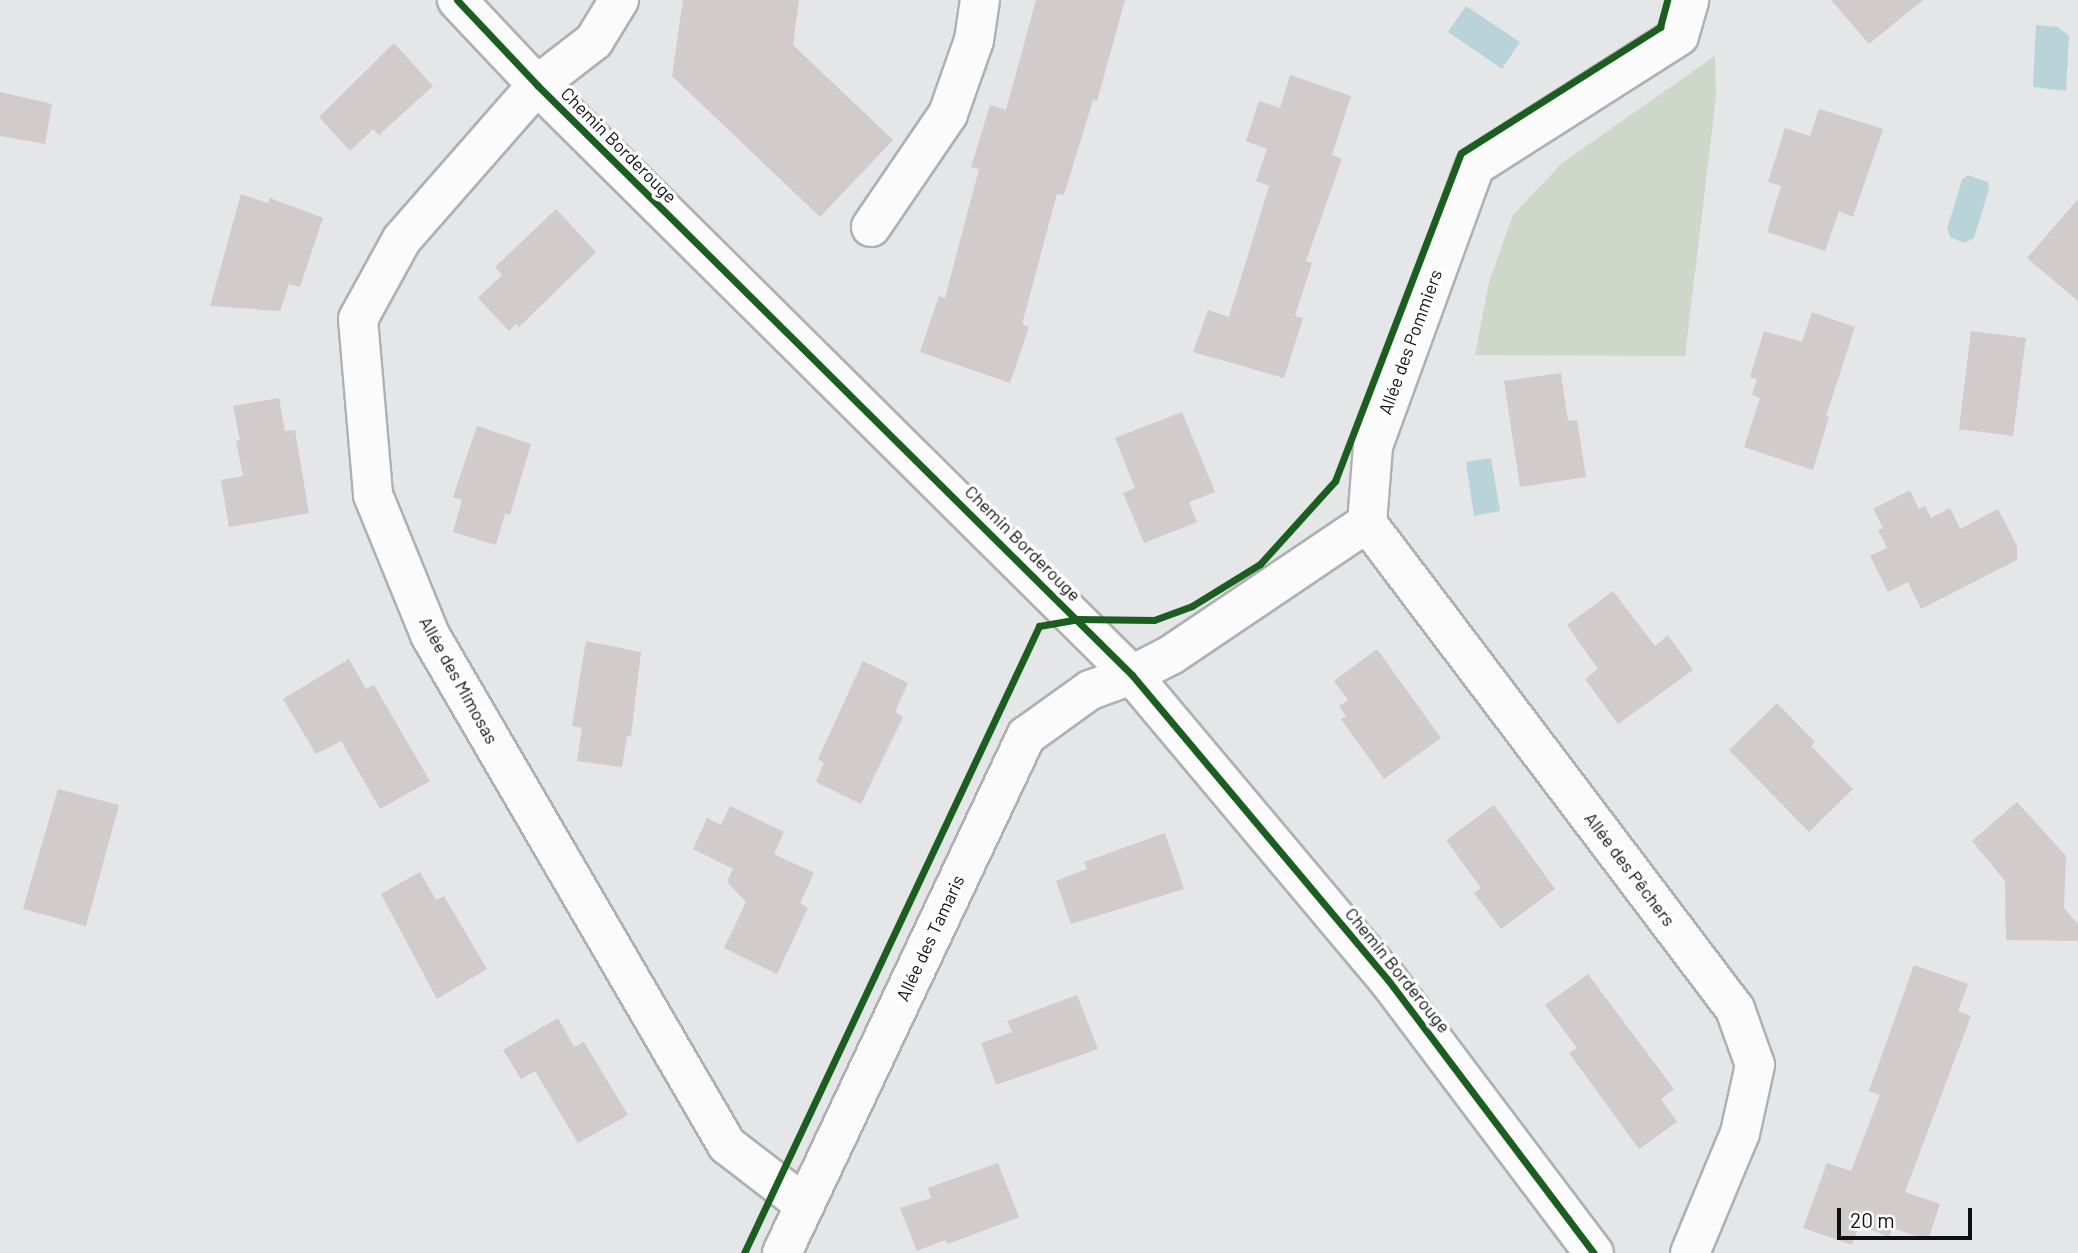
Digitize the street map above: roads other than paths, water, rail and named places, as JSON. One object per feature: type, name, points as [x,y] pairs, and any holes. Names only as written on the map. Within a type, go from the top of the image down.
[{"type":"street","name":"Chemin Borderouge","points":[[457,0],[537,85],[1132,675],[1388,980],[1594,1253]]},
{"type":"street","name":"Allée des Mimosas","points":[[619,0],[594,41],[537,85],[402,239],[358,319],[373,495],[430,635],[727,1145],[805,1205]]},
{"type":"street","points":[[872,227],[948,114],[974,40],[980,0]]},
{"type":"street","name":"Allée des Pommiers","points":[[1367,523],[1373,446],[1475,166],[1679,36],[1689,0]]},
{"type":"street","points":[[1132,675],[1171,655],[1367,523]]},
{"type":"street","name":"Allée des Pêchers","points":[[1367,523],[1735,1009],[1755,1065],[1740,1133],[1690,1253]]},
{"type":"street","name":"Allée des Tamaris","points":[[782,1253],[1026,736],[1090,690],[1132,675]]},
{"type":"water","points":[[1466,6],[1520,42],[1502,69],[1448,32]]},
{"type":"water","points":[[2036,25],[2058,27],[2069,36],[2066,91],[2033,87]]},
{"type":"water","points":[[1968,175],[1988,182],[1989,189],[1974,238],[1965,243],[1951,238],[1947,229],[1962,180]]},
{"type":"water","points":[[1491,458],[1500,511],[1474,516],[1466,462]]}]
